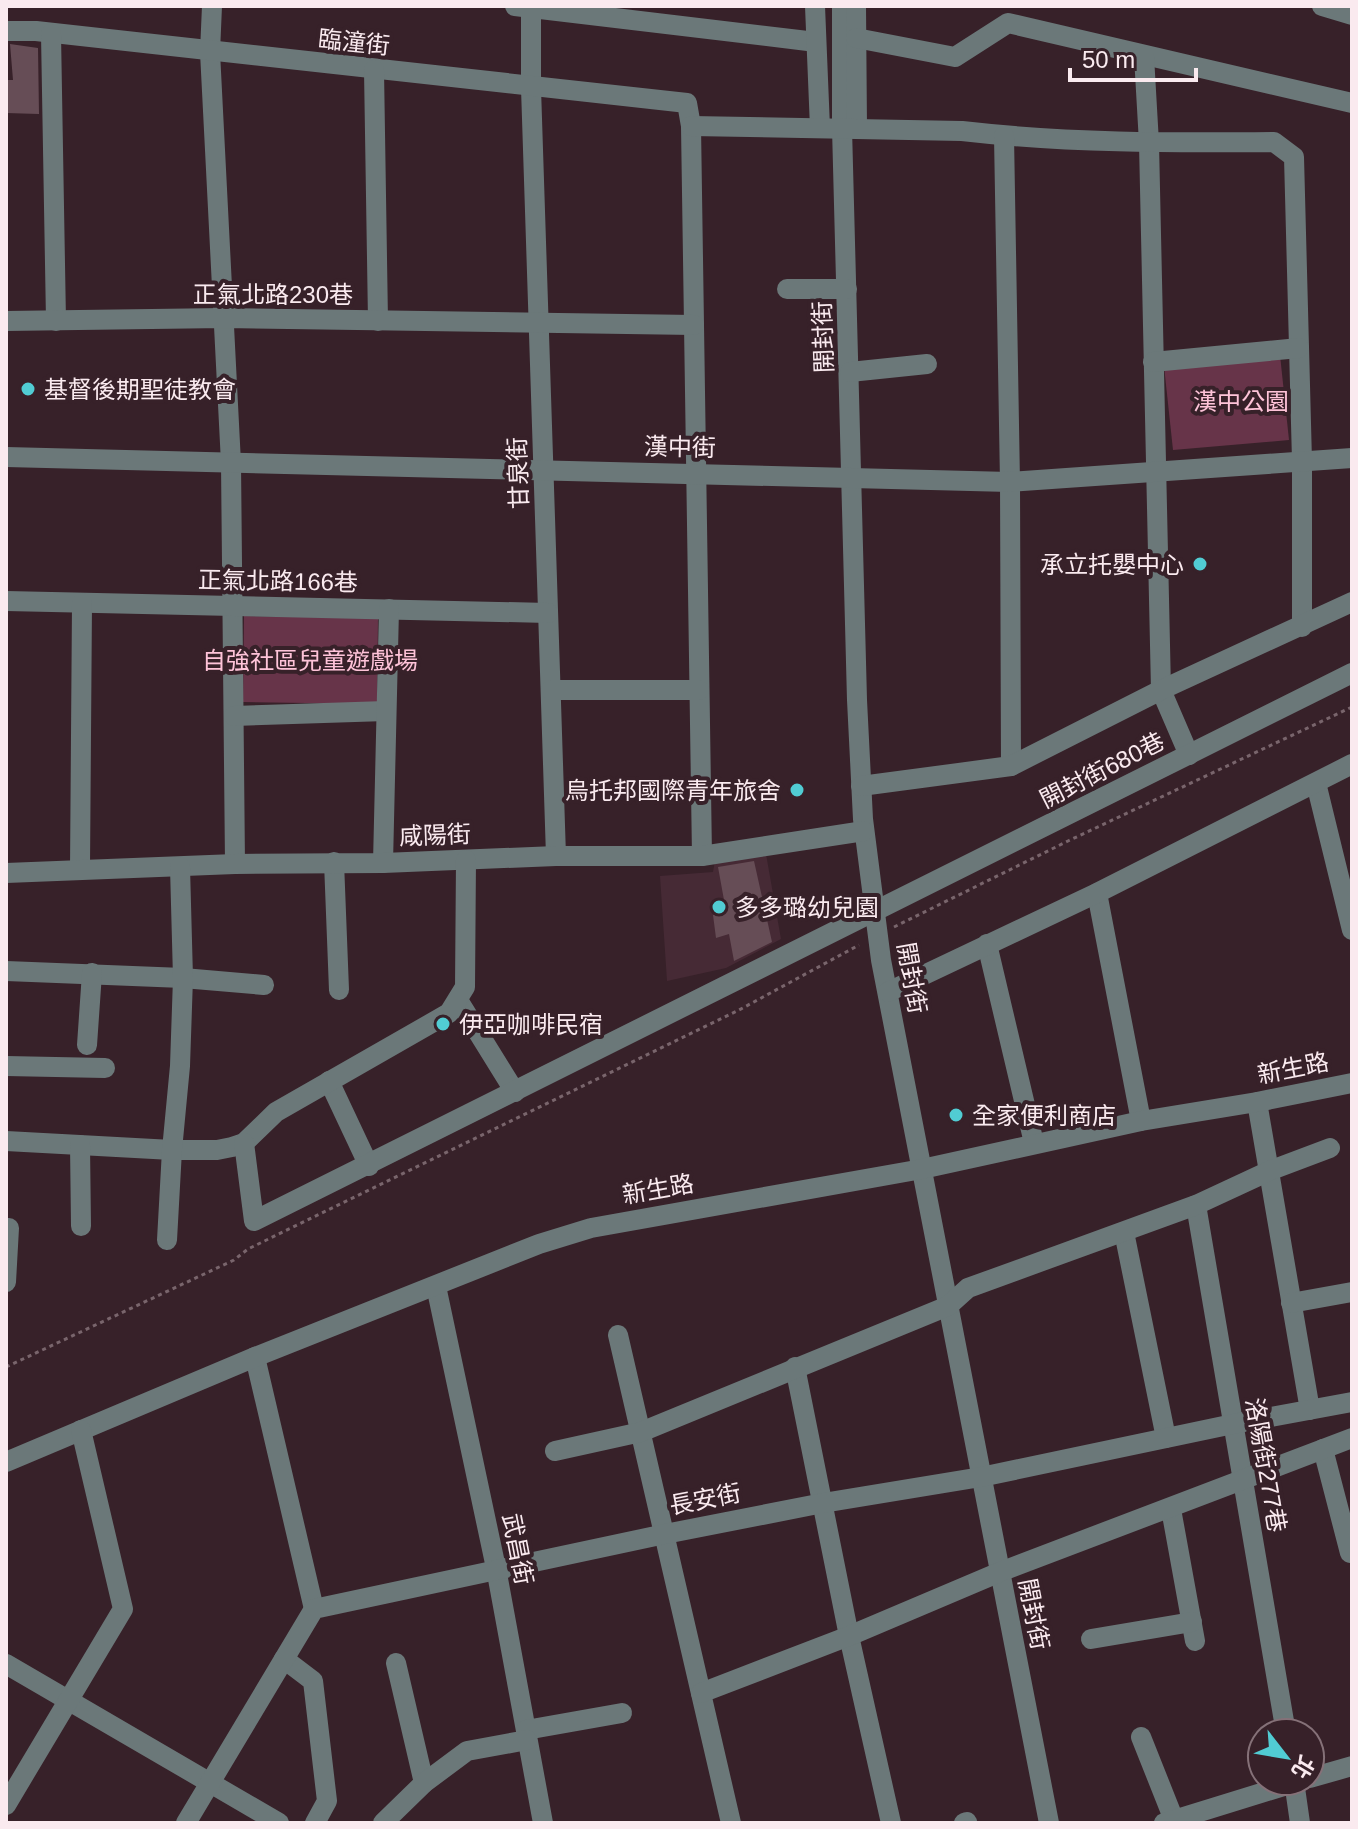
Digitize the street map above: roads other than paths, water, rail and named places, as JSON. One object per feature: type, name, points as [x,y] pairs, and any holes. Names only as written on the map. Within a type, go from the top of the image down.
[{"type":"street","points":[[212,6],[210,52],[231,463],[235,864]]},
{"type":"street","points":[[815,6],[820,128]]},
{"type":"street","points":[[842,6],[850,128]]},
{"type":"street","points":[[850,128],[856,6]]},
{"type":"street","points":[[1322,6],[1352,15]]},
{"type":"street","points":[[523,7],[816,42]]},
{"type":"street","name":"甘泉街","points":[[523,7],[531,88],[556,856]]},
{"type":"street","points":[[856,38],[955,57],[1008,23],[1352,103]]},
{"type":"street","name":"臨潼街","points":[[6,31],[687,103],[690,119]]},
{"type":"street","points":[[51,34],[56,321]]},
{"type":"street","points":[[1144,56],[1149,143],[1161,690],[1189,755]]},
{"type":"street","points":[[374,70],[378,321]]},
{"type":"street","points":[[702,856],[690,119],[1149,143],[1274,142],[1286,149],[1294,157],[1302,461],[1302,627]]},
{"type":"street","name":"開封街","points":[[850,128],[847,289],[864,831],[888,992],[1049,1823]]},
{"type":"street","points":[[1004,136],[1011,766]]},
{"type":"street","points":[[787,289],[847,289]]},
{"type":"street","name":"正氣北路230巷","points":[[6,321],[224,318],[694,325]]},
{"type":"street","points":[[1153,362],[1299,348]]},
{"type":"street","points":[[850,372],[927,364]]},
{"type":"street","name":"漢中街","points":[[6,457],[1010,482],[1352,458]]},
{"type":"street","name":"正氣北路166巷","points":[[6,601],[548,613]]},
{"type":"street","points":[[861,786],[1011,766],[1161,690],[1352,602]]},
{"type":"street","points":[[80,868],[82,603]]},
{"type":"street","points":[[383,863],[389,609]]},
{"type":"street","name":"開封街680巷","points":[[244,1143],[254,1221],[1352,673]]},
{"type":"street","points":[[551,690],[699,690]]},
{"type":"street","points":[[234,716],[386,711]]},
{"type":"street","points":[[888,992],[1097,893],[1352,764]]},
{"type":"street","points":[[1316,783],[1352,930]]},
{"type":"street","name":"咸陽街","points":[[6,873],[80,868],[383,863],[556,856],[702,856],[864,831]]},
{"type":"street","points":[[6,1141],[172,1150],[217,1150],[244,1143],[276,1112],[449,1013],[465,987],[466,860]]},
{"type":"street","points":[[334,862],[339,990]]},
{"type":"street","points":[[167,1240],[180,1066],[183,978],[180,867]]},
{"type":"street","points":[[1097,893],[1141,1121]]},
{"type":"street","points":[[987,944],[1034,1143]]},
{"type":"street","points":[[6,971],[92,973],[264,985]]},
{"type":"street","points":[[87,1045],[92,973]]},
{"type":"street","points":[[458,1000],[515,1092]]},
{"type":"street","points":[[6,1066],[105,1068]]},
{"type":"street","points":[[329,1081],[369,1166]]},
{"type":"street","name":"新生路","points":[[6,1462],[255,1357],[539,1244],[591,1228],[922,1169],[1141,1121],[1352,1083]]},
{"type":"street","points":[[1257,1102],[1310,1410]]},
{"type":"street","points":[[80,1145],[81,1226]]},
{"type":"street","points":[[555,1451],[641,1432],[948,1306],[968,1288],[1196,1205],[1269,1171],[1330,1148]]},
{"type":"street","name":"洛陽街277巷","points":[[1196,1205],[1283,1717]]},
{"type":"street","points":[[6,1282],[8,1228]]},
{"type":"street","points":[[1124,1232],[1166,1438]]},
{"type":"street","name":"武昌街","points":[[436,1286],[496,1568],[543,1823]]},
{"type":"street","points":[[1291,1303],[1352,1292]]},
{"type":"street","points":[[618,1335],[731,1823]]},
{"type":"street","points":[[186,1823],[314,1609],[255,1357]]},
{"type":"street","points":[[795,1367],[849,1636],[891,1823]]},
{"type":"street","name":"長安街","points":[[314,1609],[665,1534],[823,1503],[981,1477],[1352,1402]]},
{"type":"street","points":[[6,1805],[123,1609],[81,1430]]},
{"type":"street","points":[[701,1693],[849,1636],[1000,1572],[1352,1438]]},
{"type":"street","points":[[1323,1449],[1350,1553]]},
{"type":"street","points":[[1091,1639],[1193,1631],[1171,1509]]},
{"type":"street","points":[[284,1659],[313,1681],[327,1801],[315,1823]]},
{"type":"street","points":[[396,1663],[424,1783]]},
{"type":"street","points":[[6,1664],[279,1823]]},
{"type":"street","points":[[383,1823],[424,1783],[467,1751],[622,1713]]},
{"type":"street","points":[[1141,1737],[1169,1821],[1248,1797]]},
{"type":"street","points":[[1326,1774],[1352,1766]]},
{"type":"street","points":[[1300,1797],[1300,1823]]},
{"type":"place","name":"基督後期聖徒教會","points":[[28,389]]},
{"type":"place","name":"承立托嬰中心","points":[[1200,564]]},
{"type":"place","name":"烏托邦國際青年旅舍","points":[[797,790]]},
{"type":"place","name":"多多璐幼兒園","points":[[719,907]]},
{"type":"place","name":"伊亞咖啡民宿","points":[[443,1024]]},
{"type":"place","name":"全家便利商店","points":[[956,1115]]},
{"type":"park label","name":"漢中公園","points":[[1241,401]]},
{"type":"park label","name":"自強社區兒童遊戲場","points":[[310,660]]}]
